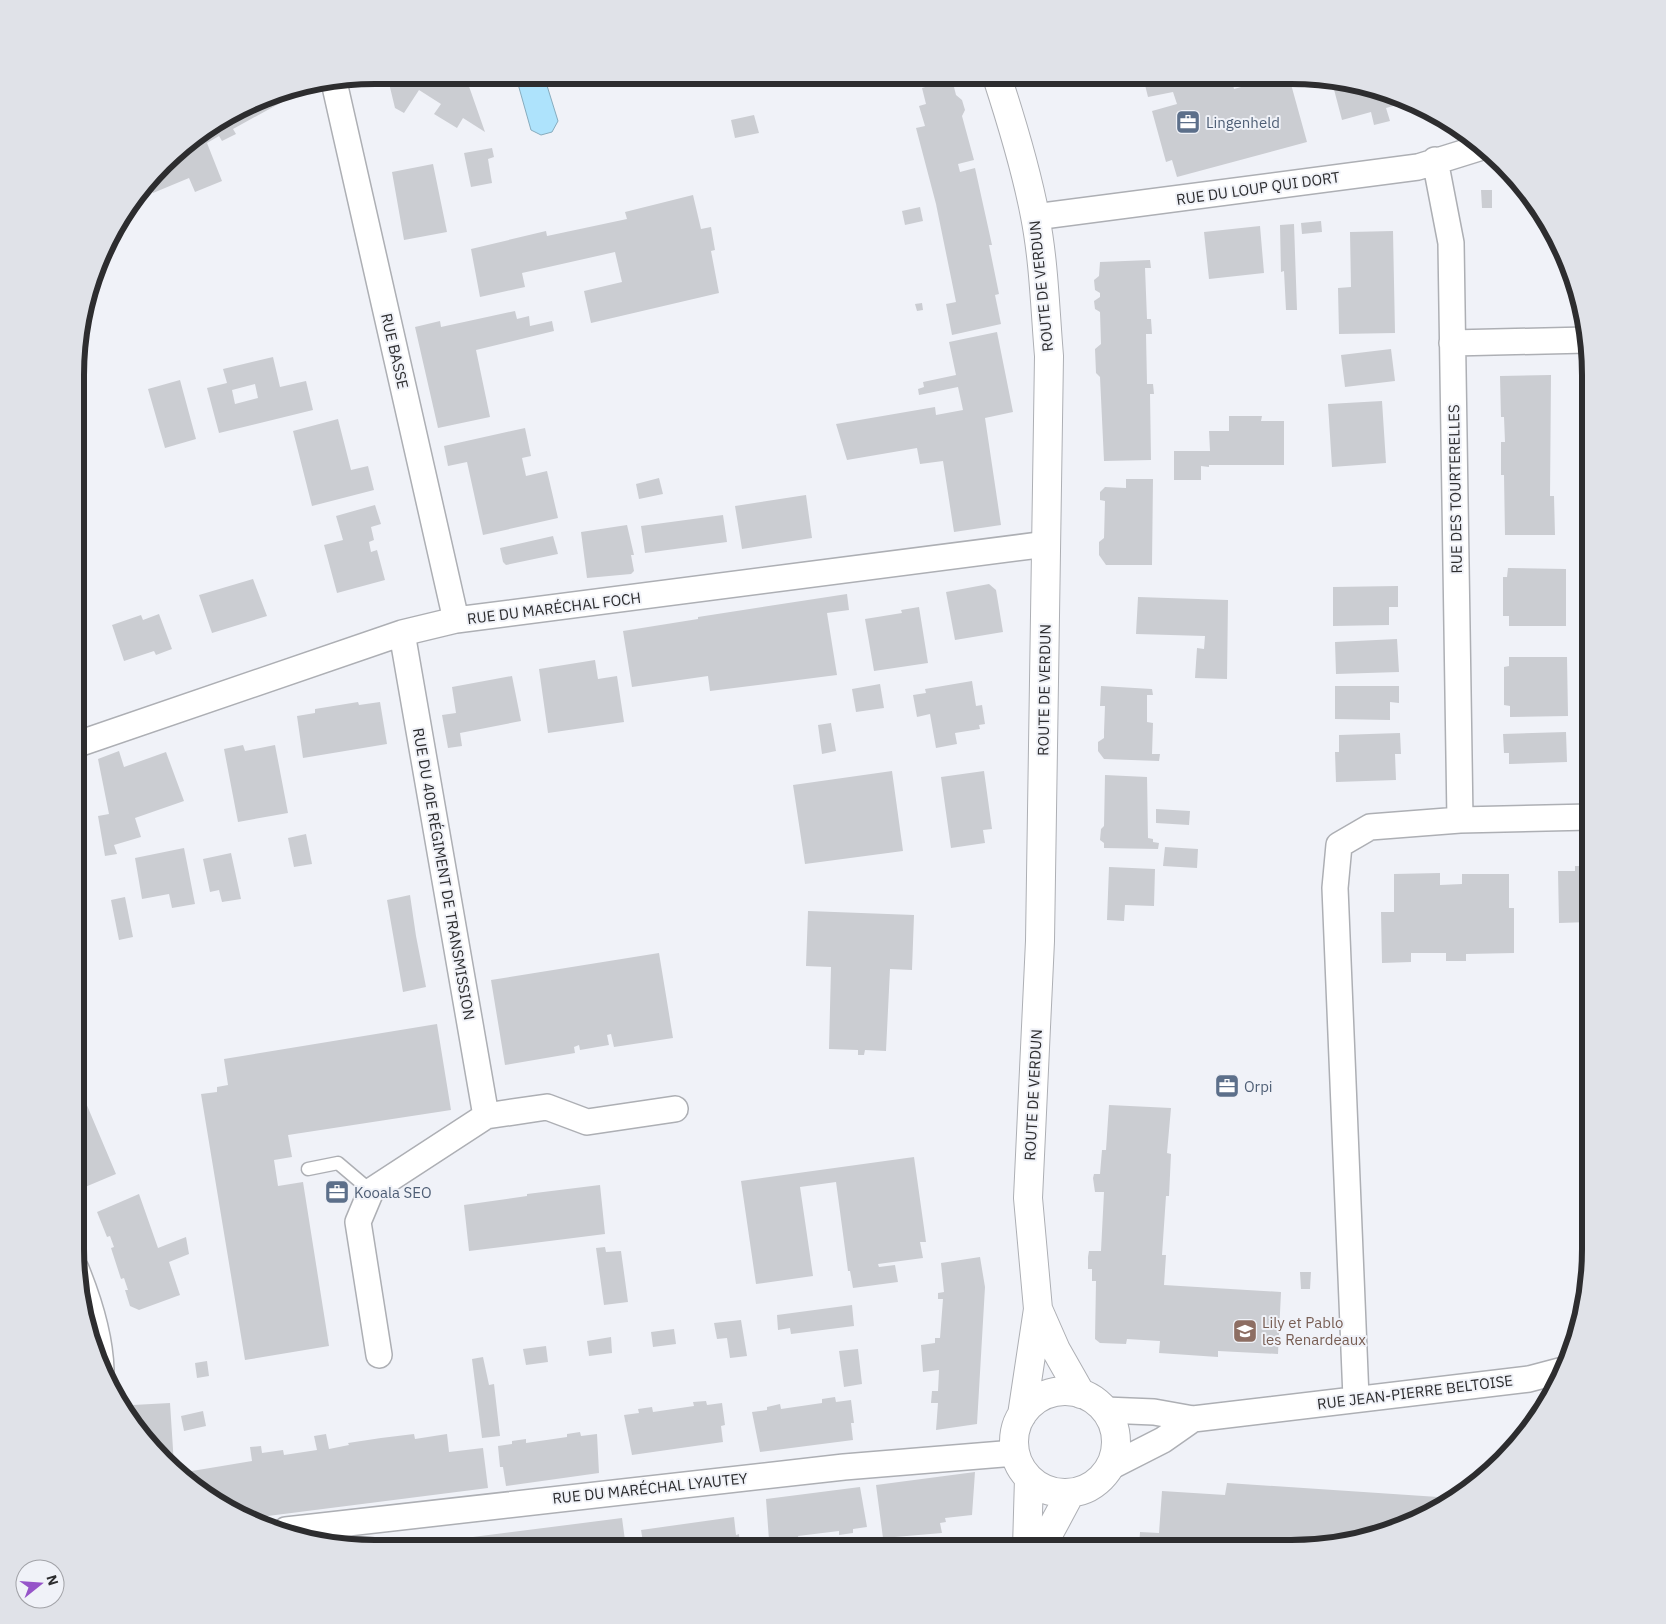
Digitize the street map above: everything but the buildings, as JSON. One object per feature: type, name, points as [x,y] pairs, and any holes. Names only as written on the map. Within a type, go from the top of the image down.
[{"type":"main road","name":"ROUTE DE VERDUN","points":[[999,84],[1019,146],[1035,218],[1042,272],[1049,356],[1040,941],[1028,1198],[1038,1309],[1022,1415]]},
{"type":"main road","name":"ROUTE DE VERDUN","points":[[1038,1309],[1056,1350],[1081,1394]]},
{"type":"main road","points":[[1056,1392],[1081,1394],[1088,1396],[1105,1410],[1111,1419],[1116,1435],[1116,1451],[1110,1467],[1100,1480],[1086,1489],[1070,1494],[1054,1493],[1040,1487],[1020,1467],[1015,1452],[1014,1436],[1022,1415],[1028,1407],[1041,1397],[1056,1392]]},
{"type":"main road","points":[[1027,1540],[1029,1478]]},
{"type":"main road","points":[[1045,1540],[1070,1494]]},
{"type":"street","name":"RUE BASSE","points":[[335,86],[456,620]]},
{"type":"street","name":"RUE DU LOUP QUI DORT","points":[[1035,218],[1418,166],[1475,149]]},
{"type":"street","name":"RUE DES TOURTERELLES","points":[[1435,160],[1451,243],[1460,820]]},
{"type":"street","points":[[1452,343],[1580,340]]},
{"type":"street","name":"RUE DU MARÉCHAL FOCH","points":[[84,742],[402,632],[456,620],[1047,544]]},
{"type":"street","name":"RUE DU 40E RÉGIMENT DE TRANSMISSION","points":[[402,632],[486,1116]]},
{"type":"street","points":[[1356,1398],[1335,888],[1339,845],[1370,827],[1460,820],[1582,817]]},
{"type":"street","points":[[379,1356],[358,1222],[371,1191],[486,1116],[547,1107],[587,1122],[675,1109]]},
{"type":"street","name":"RUE JEAN-PIERRE BELTOISE","points":[[1193,1419],[1356,1398],[1529,1379],[1555,1372]]},
{"type":"street","points":[[1105,1410],[1154,1412],[1193,1419]]},
{"type":"street","points":[[1110,1467],[1163,1440],[1193,1419]]},
{"type":"street","name":"RUE DU MARÉCHAL LYAUTEY","points":[[296,1529],[844,1466],[1015,1452]]},
{"type":"lane","points":[[308,1169],[338,1163],[371,1191]]},
{"type":"water","points":[[518,84],[546,84],[558,121],[552,132],[541,135],[531,130]]},
{"type":"place","name":"Lingenheld","points":[[1188,122]]},
{"type":"place","name":"Orpi","points":[[1227,1086]]},
{"type":"place","name":"Kooala SEO","points":[[337,1192]]},
{"type":"place","name":"Lily et Pablo les Renardeaux","points":[[1245,1331]]}]
